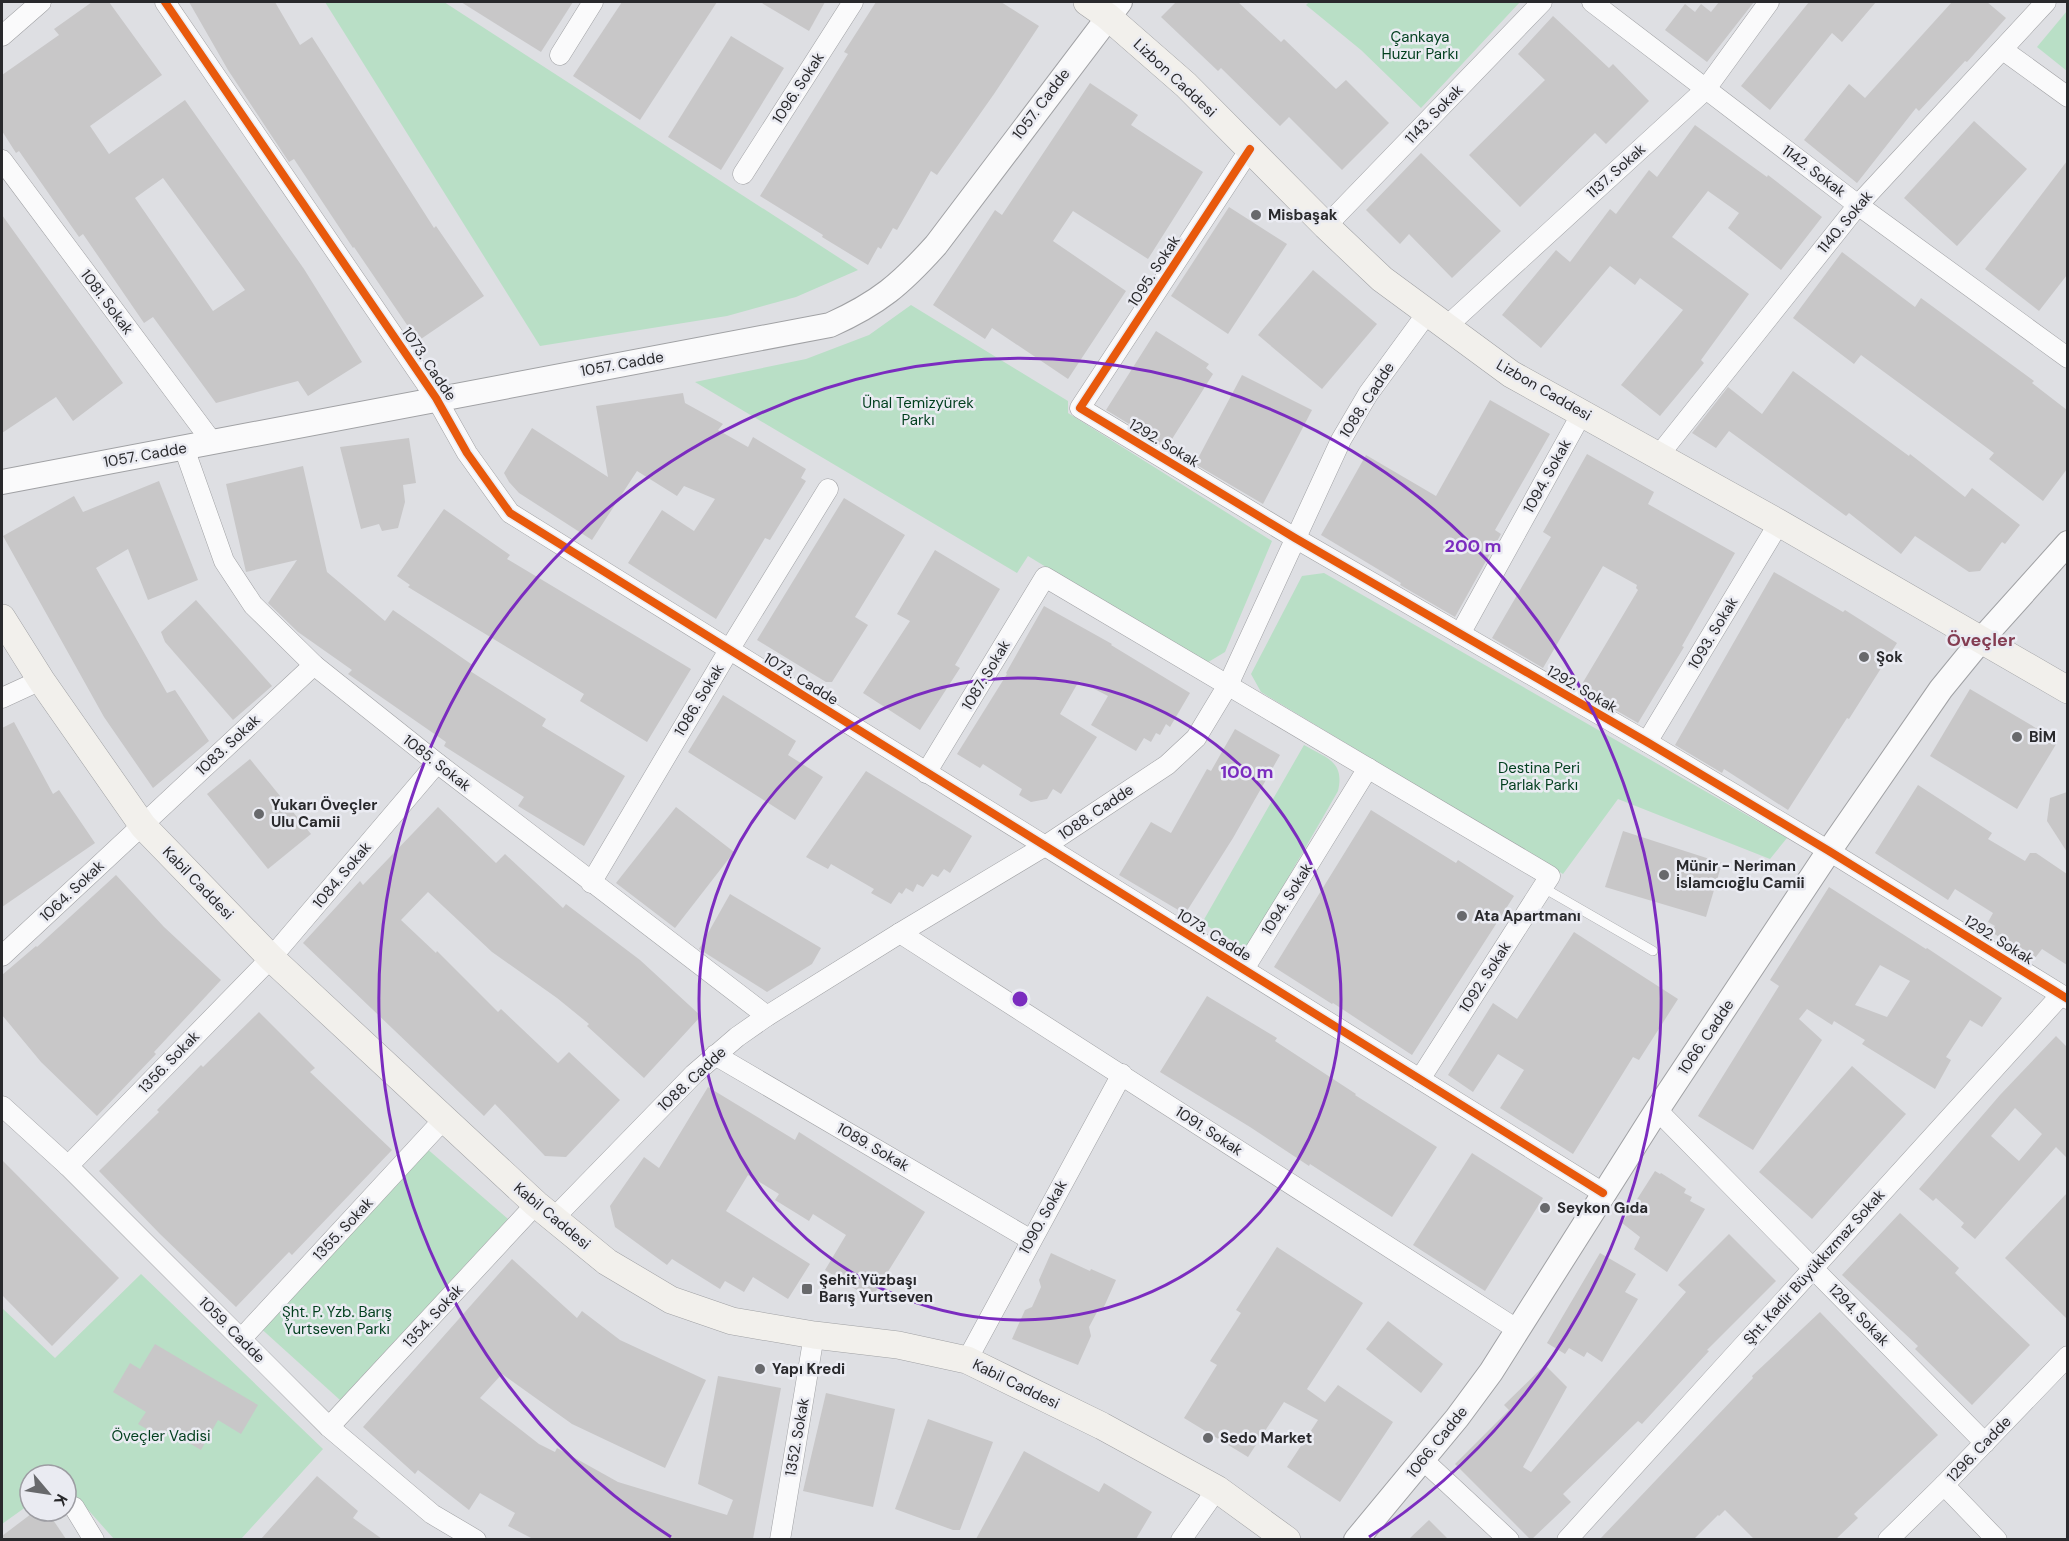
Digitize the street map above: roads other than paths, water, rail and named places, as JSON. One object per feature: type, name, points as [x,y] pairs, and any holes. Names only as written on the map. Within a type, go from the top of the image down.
[{"type":"main road","name":"Lizbon Caddesi","points":[[1104,6],[1382,279],[1511,374],[1779,523],[2067,690]]},
{"type":"main road","name":"Kabil Caddesi","points":[[2,618],[41,680],[143,826],[271,958],[545,1211],[607,1262],[671,1300],[732,1322],[898,1345],[967,1360],[1102,1426],[1217,1489],[1287,1539]]},
{"type":"street","points":[[2,36],[42,2]]},
{"type":"street","name":"1073. Cadde","points":[[165,2],[436,398],[467,453],[510,513],[1603,1193]]},
{"type":"street","points":[[560,55],[593,2]]},
{"type":"street","name":"1096. Sokak","points":[[743,174],[853,2]]},
{"type":"street","name":"1143. Sokak","points":[[1326,226],[1542,2]]},
{"type":"street","name":"1142. Sokak","points":[[1592,2],[1858,205],[2067,358]]},
{"type":"street","name":"1137. Sokak","points":[[1437,319],[1705,90],[1769,2]]},
{"type":"street","name":"1140. Sokak","points":[[1659,455],[1858,205],[2046,2]]},
{"type":"street","name":"1057. Cadde","points":[[2,482],[830,325],[862,311],[890,292],[936,245],[1104,6]]},
{"type":"street","points":[[2003,50],[2067,97]]},
{"type":"street","name":"1095. Sokak","points":[[1080,408],[1250,149]]},
{"type":"street","name":"1081. Sokak","points":[[2,160],[213,443]]},
{"type":"street","name":"1088. Cadde","points":[[545,1211],[715,1055],[767,1016],[1045,846],[1167,765],[1196,738],[1228,686],[1341,440],[1368,394],[1437,319]]},
{"type":"street","name":"1292. Sokak","points":[[1080,408],[1296,538],[1647,742],[1829,851],[2064,997]]},
{"type":"street","name":"1094. Sokak","points":[[1460,634],[1582,413]]},
{"type":"street","name":"1085. Sokak","points":[[184,448],[224,561],[253,605],[314,665],[591,883],[767,1016]]},
{"type":"street","name":"1086. Sokak","points":[[591,883],[729,650],[828,489]]},
{"type":"street","name":"1093. Sokak","points":[[1647,742],[1779,523]]},
{"type":"street","name":"1066. Cadde","points":[[1356,1539],[1423,1460],[1485,1380],[1603,1193],[1829,851],[1941,689],[2067,543]]},
{"type":"street","name":"1087. Sokak","points":[[926,772],[1045,577],[1228,686]]},
{"type":"street","name":"1083. Sokak","points":[[143,826],[314,665]]},
{"type":"street","points":[[2,699],[41,680]]},
{"type":"street","points":[[1228,686],[1368,768],[1546,881]]},
{"type":"street","name":"1084. Sokak","points":[[271,958],[437,763]]},
{"type":"street","name":"1094. Sokak","points":[[1244,969],[1368,768]]},
{"type":"street","name":"1064. Sokak","points":[[2,956],[143,826]]},
{"type":"street","name":"1092. Sokak","points":[[1420,1079],[1546,881]]},
{"type":"street","name":"1091. Sokak","points":[[900,933],[1518,1330]]},
{"type":"street","name":"1356. Sokak","points":[[68,1166],[271,958]]},
{"type":"street","name":"Şht. Kadir Büyükkızmaz Sokak","points":[[1567,1539],[1813,1268],[2064,997]]},
{"type":"street","name":"1089. Sokak","points":[[715,1055],[1031,1240]]},
{"type":"street","name":"1090. Sokak","points":[[967,1360],[1122,1074]]},
{"type":"street","name":"1059. Cadde","points":[[2,1106],[68,1166],[329,1427],[432,1514],[476,1539]]},
{"type":"street","name":"1294. Sokak","points":[[1658,1110],[1984,1443]]},
{"type":"street","name":"1355. Sokak","points":[[241,1339],[444,1119]]},
{"type":"street","name":"1354. Sokak","points":[[329,1427],[545,1211]]},
{"type":"street","name":"1352. Sokak","points":[[780,1539],[814,1335]]},
{"type":"street","name":"1296. Cadde","points":[[1888,1539],[1944,1485],[2067,1356]]},
{"type":"street","points":[[1423,1460],[1509,1539]]},
{"type":"street","points":[[1944,1485],[1997,1539]]},
{"type":"street","points":[[1181,1539],[1217,1489]]},
{"type":"street","points":[[78,1513],[94,1539]]},
{"type":"lane","points":[[1546,881],[1653,951]]},
{"type":"place","name":"Misbaşak","points":[[1256,215]]},
{"type":"place","name":"Şok","points":[[1864,657]]},
{"type":"place","name":"BİM","points":[[2017,737]]},
{"type":"place","name":"Yukarı Öveçler Ulu Camii","points":[[259,814]]},
{"type":"place","name":"Münir - Neriman İslamcıoğlu Camii","points":[[1664,875]]},
{"type":"place","name":"Ata Apartmanı","points":[[1462,916]]},
{"type":"place","name":"Seykon Gıda","points":[[1545,1208]]},
{"type":"place","name":"Şehit Yüzbaşı Barış Yurtseven","points":[[807,1289]]},
{"type":"place","name":"Yapı Kredi","points":[[760,1369]]},
{"type":"place","name":"Sedo Market","points":[[1208,1438]]},
{"type":"district","name":"Öveçler","points":[[1981,640]]},
{"type":"park label","name":"Çankaya Huzur Parkı","points":[[1420,46]]},
{"type":"park label","name":"Ünal Temizyürek Parkı","points":[[918,412]]},
{"type":"park label","name":"Destina Peri Parlak Parkı","points":[[1539,776]]},
{"type":"park label","name":"Şht. P. Yzb. Barış Yurtseven Parkı","points":[[337,1320]]},
{"type":"park label","name":"Öveçler Vadisi","points":[[161,1436]]}]
